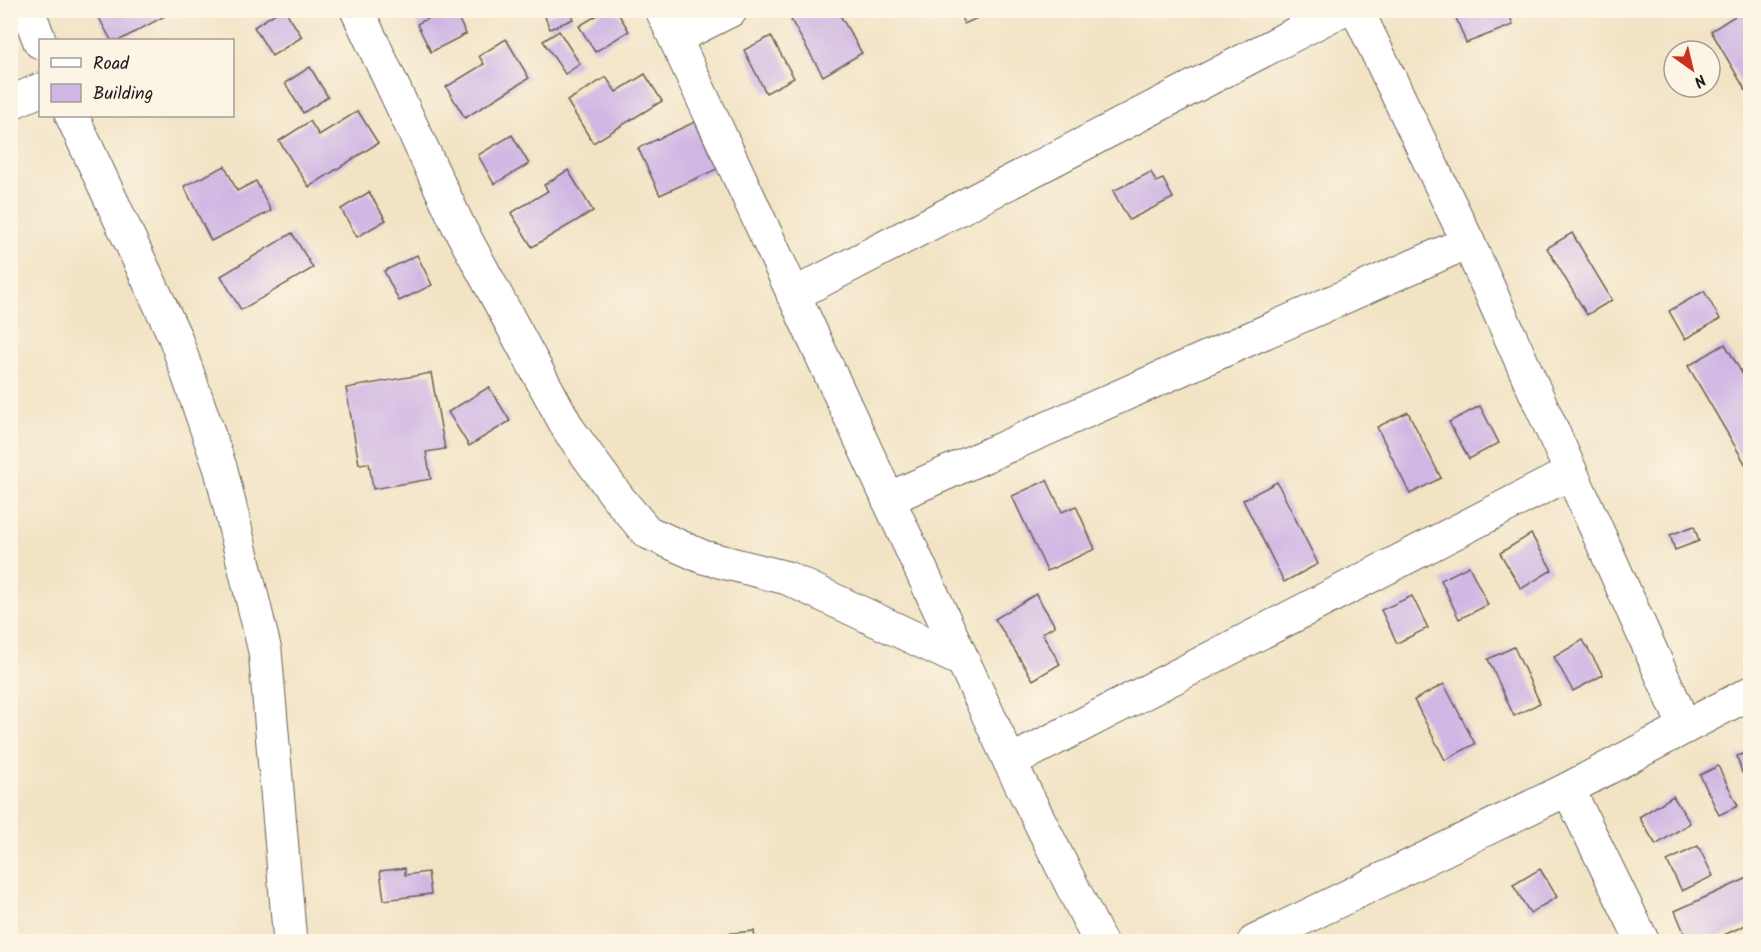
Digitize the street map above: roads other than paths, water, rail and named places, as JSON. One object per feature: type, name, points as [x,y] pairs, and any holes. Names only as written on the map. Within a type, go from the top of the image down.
[{"type":"street","points":[[28,10],[39,39]]},
{"type":"street","points":[[357,10],[458,225],[569,430],[619,500],[647,532],[703,557],[787,578],[963,661]]},
{"type":"street","points":[[731,10],[669,24],[1010,762],[1100,942]]},
{"type":"street","points":[[794,295],[1341,10]]},
{"type":"street","points":[[1357,10],[1468,242],[1685,727]]},
{"type":"street","points":[[10,103],[39,90]]},
{"type":"street","points":[[72,117],[175,337],[221,470],[265,651],[290,942]]},
{"type":"street","points":[[888,499],[1468,242]]},
{"type":"street","points":[[1010,762],[1570,473]]},
{"type":"street","points":[[1254,942],[1568,789],[1750,693]]},
{"type":"street","points":[[1568,789],[1643,942]]}]
